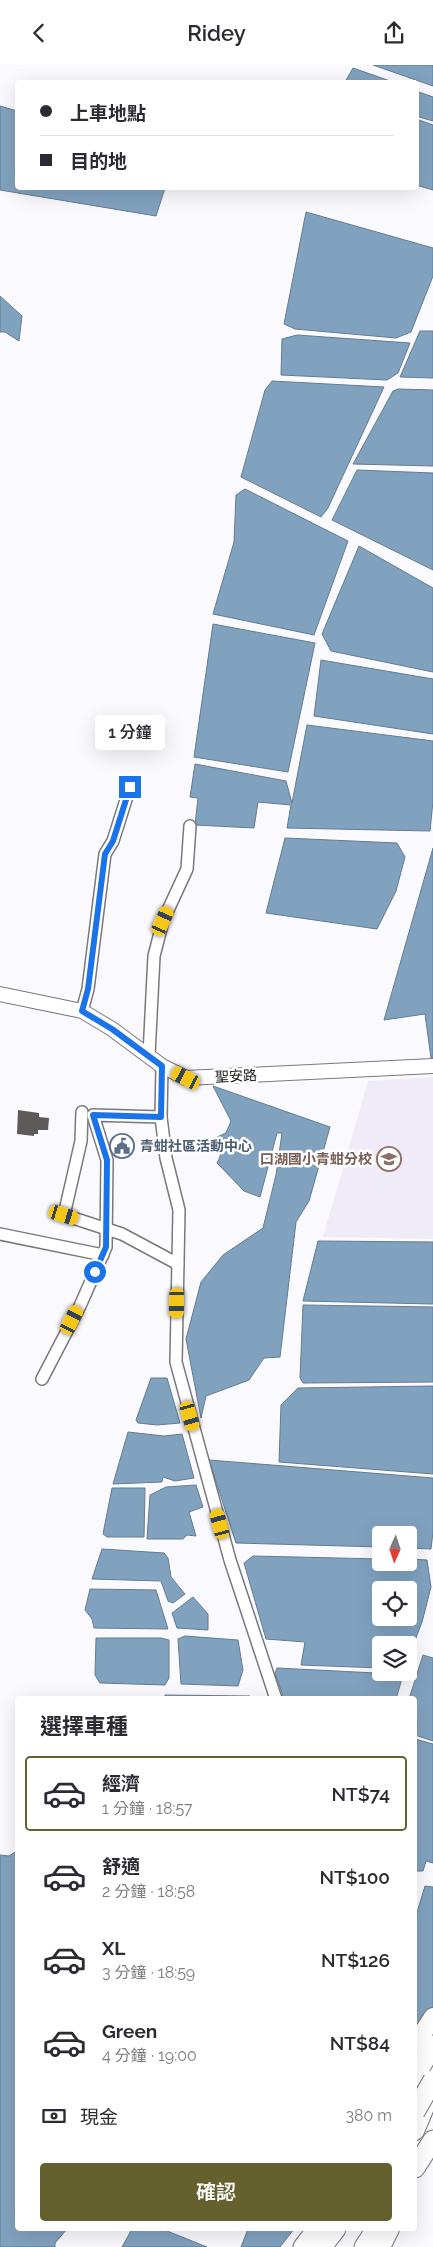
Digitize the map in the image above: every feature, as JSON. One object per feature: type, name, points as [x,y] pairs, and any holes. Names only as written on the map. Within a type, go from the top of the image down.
[{"type":"highway","points":[[417,2073],[433,2045]]},
{"type":"highway","points":[[422,2106],[433,2080]]},
{"type":"highway","points":[[417,2165],[433,2140]]},
{"type":"highway","points":[[295,2247],[307,2231]]},
{"type":"highway","points":[[304,2247],[316,2231]]},
{"type":"highway","points":[[322,2247],[334,2231]]},
{"type":"highway","points":[[363,2247],[375,2231]]},
{"type":"main road","points":[[417,2042],[433,2017]]},
{"type":"main road","points":[[417,2124],[422,2106],[433,2085]]},
{"type":"main road","points":[[417,2175],[433,2144]]},
{"type":"main road","points":[[363,2247],[369,2231]]},
{"type":"main road","points":[[381,2247],[389,2231]]},
{"type":"street","points":[[82,1011],[88,989],[105,854],[113,841],[130,787]]},
{"type":"street","points":[[148,1055],[154,956],[163,921],[187,869],[190,826]]},
{"type":"street","name":"聖安路","points":[[0,994],[82,1011],[112,1029],[162,1066],[186,1078],[433,1066]]},
{"type":"street","points":[[162,1066],[161,1117],[166,1158],[179,1210],[176,1362],[230,1560],[275,1696]]},
{"type":"street","points":[[82,1113],[81,1141],[64,1215],[107,1228],[178,1265]]},
{"type":"street","points":[[42,1379],[80,1305],[106,1247],[107,1160],[93,1115],[161,1117]]},
{"type":"street","points":[[0,1234],[103,1255]]},
{"type":"shaded area","name":"口湖國小青蚶分校","points":[[433,1077],[433,1239],[323,1237],[368,1081]]},
{"type":"water","points":[[373,65],[433,65],[433,86]]},
{"type":"water","points":[[353,68],[387,80],[346,80]]},
{"type":"water","points":[[419,92],[433,97],[433,121],[419,117]]},
{"type":"water","points":[[0,106],[15,110],[15,190],[164,190],[156,216],[0,190]]},
{"type":"water","points":[[419,120],[433,125],[433,190],[419,186]]},
{"type":"water","points":[[306,212],[433,248],[433,276],[411,332],[396,338],[295,329],[284,324]]},
{"type":"water","points":[[0,296],[22,316],[19,341],[5,332],[0,332]]},
{"type":"water","points":[[420,331],[433,331],[433,378],[400,377]]},
{"type":"water","points":[[297,335],[410,343],[398,373],[387,380],[281,375],[282,339]]},
{"type":"water","points":[[272,381],[384,387],[328,508],[321,517],[241,477],[265,390]]},
{"type":"water","points":[[398,389],[433,390],[433,466],[353,464],[393,391]]},
{"type":"water","points":[[357,470],[433,473],[433,570],[332,520]]},
{"type":"water","points":[[245,489],[348,541],[314,635],[213,614],[234,542],[236,495]]},
{"type":"water","points":[[359,546],[433,588],[433,672],[331,651],[322,634]]},
{"type":"water","points":[[213,624],[315,643],[288,772],[194,757]]},
{"type":"water","points":[[321,660],[433,679],[433,734],[314,716]]},
{"type":"water","points":[[307,725],[433,741],[433,801],[430,831],[287,828],[291,805],[258,802],[254,828],[195,825],[198,798],[190,797],[195,764],[286,781],[292,803]]},
{"type":"water","points":[[285,838],[397,843],[405,857],[396,891],[377,929],[266,913]]},
{"type":"water","points":[[433,848],[433,1058],[431,1058],[425,1014],[384,1020]]},
{"type":"water","points":[[213,1086],[330,1127],[309,1201],[296,1222],[280,1357],[264,1358],[249,1380],[206,1396],[201,1418],[186,1339],[201,1282],[223,1255],[263,1228],[276,1175],[282,1133],[277,1133],[260,1197],[244,1191],[217,1163],[221,1150],[217,1137],[226,1133],[231,1121]]},
{"type":"water","points":[[318,1241],[433,1242],[433,1304],[303,1301]]},
{"type":"water","points":[[303,1305],[433,1307],[433,1382],[303,1383],[300,1378]]},
{"type":"water","points":[[151,1378],[167,1378],[180,1423],[157,1425],[138,1423],[136,1420]]},
{"type":"water","points":[[433,1386],[433,1474],[279,1462],[281,1405],[298,1388]]},
{"type":"water","points":[[128,1432],[164,1436],[182,1434],[194,1478],[175,1481],[163,1477],[162,1482],[113,1484]]},
{"type":"water","points":[[209,1460],[433,1478],[433,1532],[431,1549],[418,1548],[418,1526],[372,1526],[372,1547],[236,1543]]},
{"type":"water","points":[[196,1485],[203,1507],[189,1512],[196,1536],[187,1535],[183,1539],[147,1539],[150,1495],[166,1487]]},
{"type":"water","points":[[112,1488],[145,1488],[144,1537],[107,1537],[103,1534]]},
{"type":"water","points":[[102,1549],[164,1553],[168,1558],[171,1577],[185,1594],[173,1603],[168,1601],[161,1581],[92,1579]]},
{"type":"water","points":[[253,1556],[372,1559],[372,1571],[418,1571],[418,1560],[427,1560],[431,1587],[417,1636],[372,1636],[372,1668],[301,1665],[305,1642],[266,1639],[244,1563]]},
{"type":"water","points":[[90,1589],[156,1590],[168,1629],[94,1628],[92,1619],[85,1610]]},
{"type":"water","points":[[193,1597],[208,1614],[208,1630],[177,1628],[172,1613]]},
{"type":"water","points":[[185,1636],[238,1640],[243,1670],[238,1686],[181,1684],[178,1639]]},
{"type":"water","points":[[96,1638],[161,1638],[169,1640],[169,1678],[165,1685],[100,1683],[95,1675]]},
{"type":"water","points":[[423,1655],[433,1658],[433,1741],[417,1736],[417,1696],[410,1696],[415,1681],[417,1681],[417,1674]]},
{"type":"water","points":[[277,1668],[372,1673],[372,1681],[401,1682],[397,1696],[283,1696],[275,1673]]},
{"type":"water","points":[[165,1695],[250,1696],[165,1696]]},
{"type":"water","points":[[417,1740],[433,1744],[433,1863],[426,1861],[423,1871],[417,1871]]},
{"type":"water","points":[[15,1852],[15,2231],[65,2231],[55,2243],[55,2247],[0,2247],[0,1855],[9,1856]]},
{"type":"water","points":[[425,1886],[433,1887],[433,2012],[417,2038],[417,1912]]},
{"type":"water","points":[[131,2231],[167,2231],[207,2247],[122,2247]]},
{"type":"water","points":[[247,2231],[292,2231],[280,2247],[241,2247]]},
{"type":"building","points":[[18,1110],[39,1113],[39,1117],[49,1118],[48,1130],[38,1130],[38,1134],[34,1134],[34,1136],[17,1134]]},
{"type":"building","name":"青蚶社區活動中心","points":[[117,1135],[132,1138],[127,1158],[113,1154]]},
{"type":"place","name":"青蚶社區活動中心","points":[[122,1146]]},
{"type":"place","name":"口湖國小青蚶分校","points":[[389,1159]]},
{"type":"route","points":[[95,1272],[106,1247],[107,1160],[93,1115],[161,1117],[162,1066],[112,1029],[82,1011],[88,989],[105,854],[113,841],[130,787]]}]
